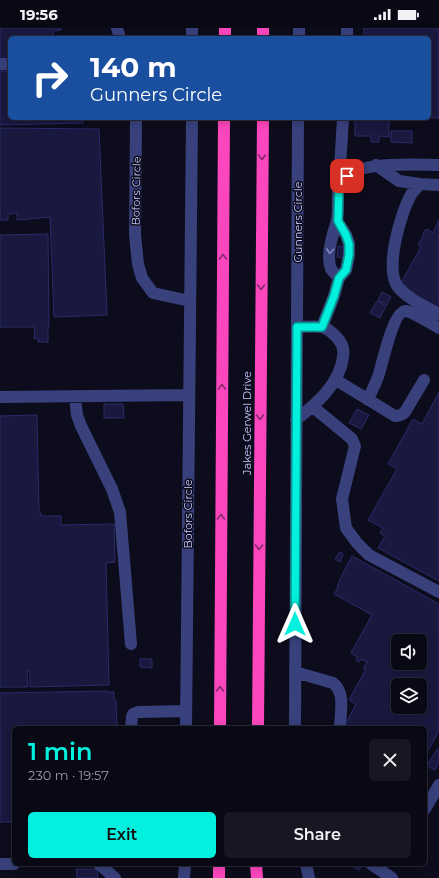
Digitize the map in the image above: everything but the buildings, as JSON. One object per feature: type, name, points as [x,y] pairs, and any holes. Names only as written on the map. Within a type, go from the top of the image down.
[{"type":"highway","points":[[220,726],[224,120]]},
{"type":"highway","name":"Jakes Gerwel Drive","points":[[258,726],[263,120]]},
{"type":"highway","points":[[219,866],[219,878]]},
{"type":"highway","points":[[256,866],[257,878]]},
{"type":"street","name":"Bofors Circle","points":[[136,120],[135,235],[138,264],[142,278],[153,293],[190,301]]},
{"type":"street","name":"Bofors Circle","points":[[186,726],[192,120]]},
{"type":"street","name":"Gunners Circle","points":[[295,726],[298,120]]},
{"type":"street","points":[[339,278],[331,269],[330,247],[338,221],[343,120]]},
{"type":"street","points":[[339,185],[343,178],[352,172],[376,165],[439,165]]},
{"type":"street","points":[[376,165],[400,181],[439,185]]},
{"type":"street","points":[[420,184],[412,193],[400,223],[392,265],[393,277],[398,286],[413,300],[439,314]]},
{"type":"street","points":[[322,327],[339,278],[346,270],[349,255],[349,244],[338,221]]},
{"type":"street","points":[[368,400],[378,378],[395,322],[402,312],[405,311],[411,313],[439,328]]},
{"type":"street","points":[[296,420],[313,406],[336,380],[343,361],[344,352],[341,342],[335,335],[322,327],[297,327]]},
{"type":"street","points":[[336,380],[395,416],[402,415],[406,412],[424,380]]},
{"type":"street","points":[[0,397],[189,395]]},
{"type":"street","points":[[75,397],[77,415],[81,426],[112,489],[120,512],[130,644]]},
{"type":"street","points":[[313,406],[352,440],[355,446],[342,499],[346,528],[350,535],[369,555],[439,592]]},
{"type":"street","points":[[295,672],[336,685],[341,699],[340,726]]},
{"type":"street","points":[[131,726],[133,714],[138,712],[186,711]]},
{"type":"street","points":[[427,805],[439,785]]},
{"type":"street","points":[[0,864],[12,864]]},
{"type":"street","points":[[101,866],[115,878]]},
{"type":"street","points":[[184,878],[185,866]]},
{"type":"street","points":[[306,866],[309,878]]},
{"type":"street","points":[[376,866],[390,872]]},
{"type":"route","points":[[295,624],[297,327],[322,327],[339,278],[346,270],[349,255],[349,244],[338,221],[339,185],[343,178],[347,176]]}]
